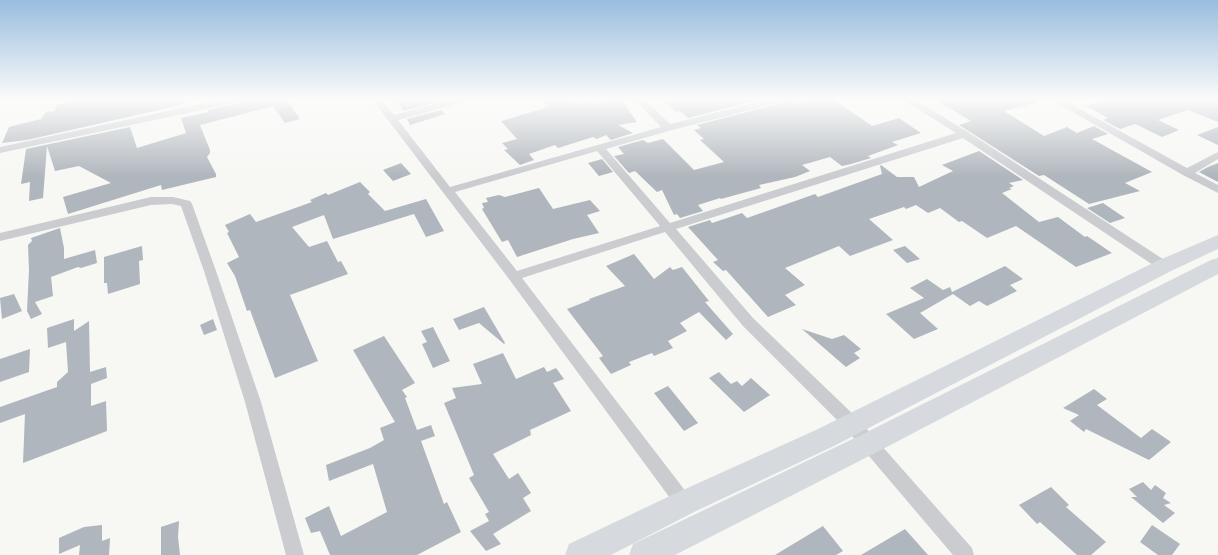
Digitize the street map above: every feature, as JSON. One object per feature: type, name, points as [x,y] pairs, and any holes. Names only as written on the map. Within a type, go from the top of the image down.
[{"type":"main road","points":[[580,555],[684,503],[825,438],[1164,266],[1218,241]]},
{"type":"main road","points":[[644,555],[870,443],[1218,265]]},
{"type":"street","points":[[0,150],[118,125]]},
{"type":"street","points":[[396,125],[514,276],[684,503]]},
{"type":"street","points":[[665,125],[668,128]]},
{"type":"street","points":[[447,191],[680,125]]},
{"type":"street","points":[[949,125],[1164,266]]},
{"type":"street","points":[[1101,125],[1218,190]]},
{"type":"street","points":[[514,276],[964,134]]},
{"type":"street","points":[[600,148],[748,322],[870,443],[965,555]]},
{"type":"street","points":[[1187,172],[1218,155]]},
{"type":"street","points":[[0,238],[150,201],[173,200],[186,204],[210,271],[253,402],[295,555]]},
{"type":"building","points":[[17,125],[93,125],[27,140],[2,143],[9,127]]},
{"type":"building","points":[[183,125],[200,125],[210,150],[207,157],[216,174],[216,177],[162,190],[161,185],[68,214],[63,197],[111,183],[79,166],[55,171],[47,146],[43,198],[29,201],[30,182],[21,184],[26,149],[130,127],[137,148],[186,133]]},
{"type":"building","points":[[504,125],[619,125],[633,133],[611,140],[606,135],[597,139],[593,137],[558,148],[555,145],[529,154],[534,160],[520,165],[504,150],[508,149],[502,143],[517,139]]},
{"type":"building","points":[[697,125],[909,125],[921,133],[892,142],[898,145],[868,156],[871,158],[851,164],[842,166],[830,157],[802,165],[810,171],[795,177],[759,185],[761,188],[698,205],[703,211],[680,218],[677,214],[674,215],[662,190],[657,192],[635,171],[629,173],[614,156],[624,154],[618,147],[643,140],[648,143],[663,139],[694,170],[724,162],[700,140],[704,139],[694,130],[701,128]]},
{"type":"building","points":[[959,125],[1026,125],[1044,136],[1067,127],[1077,133],[1094,126],[1108,134],[1092,139],[1152,172],[1125,183],[1140,191],[1089,204],[1044,175],[1039,176]]},
{"type":"building","points":[[1112,125],[1132,125],[1120,129]]},
{"type":"building","points":[[1137,125],[1168,125],[1179,130],[1162,137]]},
{"type":"building","points":[[1218,127],[1218,145],[1197,135]]},
{"type":"building","points":[[979,151],[1023,180],[1009,183],[1014,186],[1009,188],[1012,189],[1002,193],[1039,222],[1058,217],[1085,237],[1087,236],[1112,253],[1076,267],[1016,226],[987,238],[962,221],[959,222],[940,208],[928,213],[916,205],[906,209],[904,207],[869,219],[893,240],[850,256],[839,246],[785,268],[805,285],[785,295],[796,305],[768,317],[726,270],[723,271],[713,262],[718,260],[688,227],[710,220],[712,223],[742,213],[747,218],[815,194],[818,197],[882,174],[881,165],[897,177],[914,177],[919,187],[953,171],[942,165]]},
{"type":"building","points":[[602,159],[613,172],[599,176],[588,163]]},
{"type":"building","points":[[401,163],[411,174],[393,181],[383,170]]},
{"type":"building","points":[[1218,163],[1218,182],[1199,172],[1208,167]]},
{"type":"building","points":[[360,182],[370,192],[368,194],[385,211],[426,199],[444,231],[426,237],[414,214],[333,239],[324,215],[292,227],[309,247],[327,241],[338,262],[341,261],[348,274],[290,295],[318,361],[275,378],[250,310],[247,311],[235,276],[227,263],[239,257],[227,233],[229,232],[225,225],[250,214],[256,222],[312,202],[310,200],[326,193],[328,195]]},
{"type":"building","points":[[539,188],[553,209],[590,200],[600,211],[587,215],[599,233],[573,239],[517,257],[508,240],[502,242],[482,209],[484,208],[482,203],[488,202],[486,198],[499,195],[505,197]]},
{"type":"building","points":[[1103,203],[1125,218],[1110,223],[1087,208]]},
{"type":"building","points":[[60,228],[64,248],[64,259],[95,250],[97,263],[81,268],[78,267],[51,277],[53,296],[35,302],[42,314],[31,319],[27,311],[29,270],[28,245],[32,241],[31,238]]},
{"type":"building","points":[[142,246],[143,260],[139,261],[140,284],[108,294],[107,283],[104,283],[104,257]]},
{"type":"building","points":[[905,246],[920,259],[907,263],[893,250]]},
{"type":"building","points":[[634,254],[654,279],[670,267],[673,270],[682,267],[709,301],[705,302],[733,334],[726,340],[699,312],[680,323],[687,331],[668,341],[673,348],[654,356],[652,353],[629,362],[631,365],[611,374],[599,358],[603,356],[567,309],[625,286],[606,266]]},
{"type":"building","points":[[1005,266],[1023,279],[1010,285],[1017,291],[987,306],[979,301],[970,306],[953,294],[920,313],[938,329],[914,339],[886,314],[924,298],[910,288],[927,279],[943,290],[950,287],[952,292]]},
{"type":"building","points":[[14,294],[22,311],[2,319],[0,298]]},
{"type":"building","points":[[484,307],[505,343],[504,344],[479,323],[459,330],[453,319]]},
{"type":"building","points":[[74,319],[74,331],[89,321],[90,372],[106,367],[107,378],[91,384],[91,406],[106,401],[107,431],[23,463],[25,414],[0,423],[0,407],[57,387],[57,382],[68,372],[66,342],[48,348],[47,328]]},
{"type":"building","points":[[213,319],[217,330],[204,335],[200,325]]},
{"type":"building","points":[[433,327],[450,361],[433,368],[422,344],[427,342],[421,331]]},
{"type":"building","points":[[802,329],[832,339],[844,335],[861,349],[854,353],[860,358],[846,367]]},
{"type":"building","points":[[384,336],[415,383],[402,390],[407,397],[405,398],[417,430],[431,425],[435,436],[421,441],[444,504],[447,502],[461,532],[417,555],[330,555],[320,531],[311,533],[305,518],[329,506],[341,536],[387,512],[373,464],[329,481],[326,465],[370,448],[384,440],[380,428],[395,422],[353,350]]},
{"type":"building","points":[[30,349],[29,372],[0,382],[0,359]]},
{"type":"building","points":[[503,353],[516,379],[544,367],[547,372],[556,368],[564,379],[553,383],[571,411],[530,430],[531,435],[493,454],[509,479],[518,473],[531,493],[523,498],[531,511],[493,534],[501,544],[486,551],[470,531],[489,521],[485,514],[489,512],[469,478],[474,475],[444,403],[456,398],[452,388],[482,384],[473,364]]},
{"type":"building","points":[[719,372],[731,384],[737,381],[742,386],[751,378],[770,395],[744,412],[709,378]]},
{"type":"building","points":[[668,386],[698,423],[684,431],[654,393]]},
{"type":"building","points":[[1094,389],[1107,399],[1097,405],[1141,438],[1152,429],[1171,442],[1149,460],[1086,429],[1084,432],[1070,421],[1079,415],[1063,408]]},
{"type":"building","points":[[1143,482],[1151,490],[1155,485],[1166,493],[1163,498],[1171,503],[1164,505],[1175,513],[1163,523],[1131,497],[1137,497],[1129,489]]},
{"type":"building","points":[[1051,487],[1069,505],[1066,507],[1106,542],[1091,555],[1077,555],[1040,522],[1037,524],[1019,505]]},
{"type":"building","points":[[179,521],[178,537],[180,555],[161,555],[161,527]]},
{"type":"building","points":[[102,525],[102,541],[110,538],[109,555],[79,555],[80,545],[59,554],[59,538],[84,527]]},
{"type":"building","points":[[1152,525],[1180,544],[1172,555],[1158,555],[1140,542]]},
{"type":"building","points":[[823,526],[843,551],[836,555],[775,555]]},
{"type":"building","points":[[905,529],[928,555],[861,555]]}]
